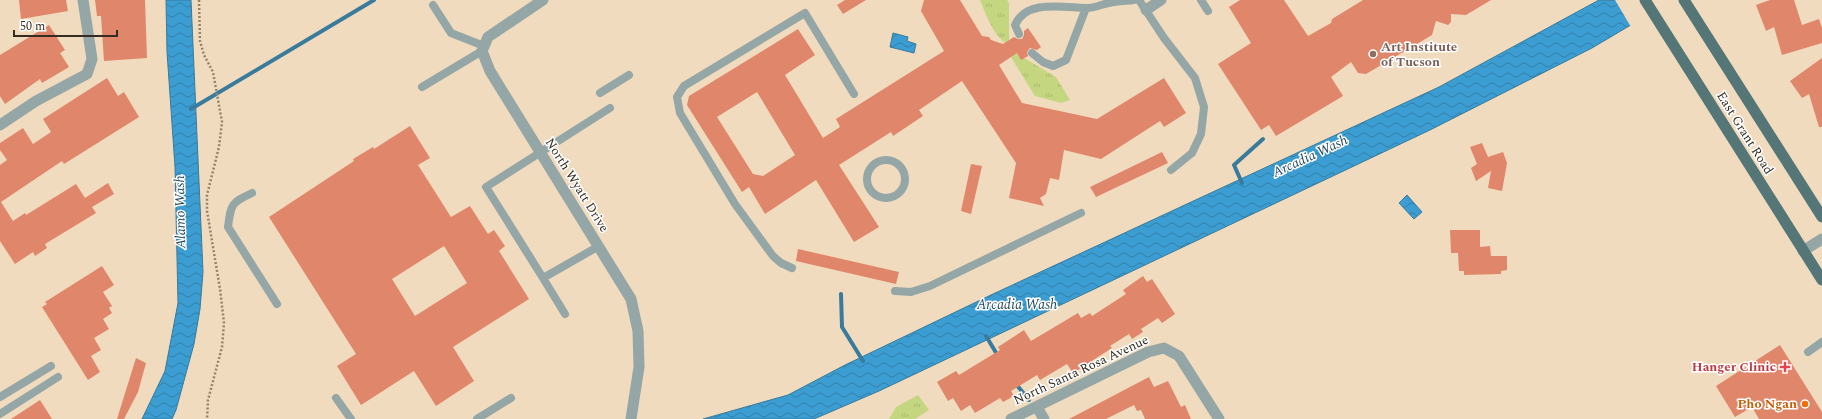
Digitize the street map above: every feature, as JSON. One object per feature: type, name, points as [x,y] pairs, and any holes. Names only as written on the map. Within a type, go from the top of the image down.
[{"type":"main road","name":"East Grant Road","points":[[1645,0],[1822,280]]},
{"type":"main road","name":"East Grant Road","points":[[1684,0],[1822,217]]},
{"type":"street","points":[[0,125],[36,101],[87,74],[92,59],[83,0]]},
{"type":"street","points":[[483,49],[488,36],[542,0]]},
{"type":"street","points":[[1146,10],[1161,0]]},
{"type":"street","name":"North Wyatt Drive","points":[[483,49],[490,71],[631,299],[638,331],[640,367],[631,419]]},
{"type":"street","points":[[1803,251],[1822,238]]},
{"type":"street","name":"North Santa Rosa Avenue","points":[[1011,419],[1148,352],[1164,348],[1179,356],[1219,419]]},
{"type":"street","points":[[1037,407],[1044,419]]},
{"type":"lane","points":[[1019,34],[1015,25],[1018,17],[1025,10],[1036,4],[1053,3],[1086,8],[1112,2],[1134,0]]},
{"type":"lane","points":[[1139,0],[1164,38],[1195,78],[1204,107],[1201,134],[1192,153],[1171,170]]},
{"type":"lane","points":[[1201,0],[1208,11]]},
{"type":"lane","points":[[433,5],[451,33],[483,49]]},
{"type":"lane","points":[[1032,53],[1044,62],[1053,66],[1066,60],[1086,8]]},
{"type":"lane","points":[[792,268],[781,264],[773,256],[735,204],[680,113],[677,97],[684,86],[805,13],[854,94]]},
{"type":"lane","points":[[422,87],[483,49]]},
{"type":"lane","points":[[600,93],[629,75]]},
{"type":"lane","points":[[565,314],[486,187],[610,108]]},
{"type":"lane","points":[[889,160],[901,167],[905,179],[901,191],[896,196],[884,198],[878,196],[869,188],[867,177],[869,171],[876,162],[889,160]]},
{"type":"lane","points":[[252,193],[236,201],[230,211],[228,227],[277,304]]},
{"type":"lane","points":[[895,291],[912,292],[930,286],[1081,213]]},
{"type":"lane","points":[[543,278],[599,246]]},
{"type":"lane","points":[[1808,352],[1822,342]]},
{"type":"lane","points":[[0,397],[51,366]]},
{"type":"lane","points":[[0,414],[58,377]]},
{"type":"lane","points":[[336,398],[351,419]]},
{"type":"lane","points":[[478,419],[511,398]]},
{"type":"path","points":[[199,0],[200,42],[204,55],[213,72],[222,122],[219,147],[207,195],[207,211],[224,323],[222,347],[208,400],[207,419]]},
{"type":"green space","points":[[980,0],[1007,0],[1009,3],[1009,40],[1013,47],[1002,40],[992,27]]},
{"type":"green space","points":[[1017,53],[1021,60],[1024,58],[1056,77],[1070,100],[1061,103],[1035,96],[1011,57]]},
{"type":"green space","points":[[918,395],[929,410],[915,419],[889,419],[896,407]]},
{"type":"water","name":"Alamo Wash","points":[[166,0],[191,0],[203,272],[200,309],[194,344],[176,410],[172,419],[142,419],[165,371],[178,303],[175,167],[167,52]]},
{"type":"water","name":"Arcadia Wash","points":[[1599,0],[1673,0],[1592,48],[1430,130],[879,391],[814,419],[703,419],[788,395],[845,365],[993,294],[1439,87]]},
{"type":"water","points":[[893,33],[908,37],[907,41],[916,44],[914,53],[890,47]]},
{"type":"water","points":[[1407,195],[1422,212],[1414,219],[1399,203]]},
{"type":"pier","points":[[1615,0],[1675,0],[1631,27]]},
{"type":"building","points":[[19,0],[66,0],[68,11],[21,19]]},
{"type":"building","points":[[95,0],[145,0],[147,58],[104,61],[101,16],[97,16]]},
{"type":"building","points":[[845,0],[866,0],[843,14],[837,5]]},
{"type":"building","points":[[924,0],[960,0],[982,36],[989,37],[991,40],[1003,44],[1014,37],[1022,39],[1024,31],[1028,28],[1041,47],[1037,50],[1030,48],[1027,52],[1028,56],[1021,60],[1017,53],[999,65],[1022,103],[1097,119],[1164,78],[1186,113],[1164,127],[1160,121],[1101,159],[1064,150],[1059,180],[1050,178],[1046,194],[1040,198],[1044,206],[1009,198],[1016,163],[962,81],[919,110],[923,116],[893,136],[891,132],[839,165],[879,227],[854,242],[816,180],[765,214],[749,187],[742,192],[687,105],[689,96],[798,29],[815,55],[785,75],[823,138],[840,127],[836,119],[944,51],[921,11]],"holes":[[[757,92],[795,155],[763,176],[753,174],[717,117]]]},
{"type":"building","points":[[1240,0],[1284,0],[1308,36],[1331,23],[1332,19],[1363,0],[1491,0],[1466,15],[1451,14],[1451,22],[1448,25],[1436,21],[1432,35],[1366,74],[1358,73],[1351,62],[1331,77],[1343,96],[1276,136],[1269,125],[1261,130],[1218,64],[1251,43],[1229,7]]},
{"type":"building","points":[[1770,0],[1794,0],[1802,25],[1819,19],[1822,28],[1822,43],[1782,55],[1774,27],[1766,31],[1756,5]]},
{"type":"building","points":[[49,25],[65,50],[60,53],[69,67],[42,83],[40,79],[5,104],[0,96],[0,55]]},
{"type":"building","points":[[1822,58],[1822,127],[1819,127],[1809,94],[1802,98],[1790,81]]},
{"type":"building","points":[[107,78],[118,96],[124,92],[139,117],[64,164],[62,161],[1,202],[13,221],[25,213],[26,215],[76,184],[85,198],[108,183],[114,194],[92,207],[96,213],[45,244],[47,248],[35,256],[33,252],[15,264],[0,241],[0,165],[7,160],[0,150],[0,143],[23,128],[33,144],[51,132],[43,119]]},
{"type":"building","points":[[410,126],[430,158],[418,165],[451,217],[470,206],[488,234],[494,230],[505,246],[499,251],[529,299],[453,347],[474,381],[436,406],[414,371],[361,405],[337,366],[356,354],[269,217],[354,161],[353,159],[373,147],[374,149]],"holes":[[[444,246],[467,283],[415,316],[392,279]]]},
{"type":"building","points":[[1482,143],[1488,157],[1503,152],[1507,163],[1502,191],[1488,188],[1491,171],[1476,181],[1471,168],[1477,164],[1470,147]]},
{"type":"building","points":[[1162,152],[1168,163],[1096,197],[1090,187]]},
{"type":"building","points":[[971,164],[982,166],[971,214],[961,211]]},
{"type":"building","points":[[1450,230],[1480,230],[1480,247],[1490,246],[1491,256],[1507,256],[1507,270],[1501,271],[1501,274],[1464,275],[1464,271],[1459,271],[1458,253],[1451,253]]},
{"type":"building","points":[[798,249],[899,272],[896,284],[796,261]]},
{"type":"building","points":[[102,266],[114,285],[103,292],[112,306],[109,308],[112,313],[103,319],[109,329],[94,338],[101,350],[91,356],[100,372],[88,380],[42,307],[47,304],[45,302]]},
{"type":"building","points":[[1143,276],[1147,282],[1152,279],[1175,314],[1162,323],[1158,318],[1141,329],[1143,332],[1132,339],[1129,334],[1110,346],[1112,348],[1073,373],[1067,364],[1040,380],[1037,375],[1011,391],[1014,396],[1003,402],[1000,398],[975,413],[970,405],[961,411],[953,398],[948,401],[937,382],[956,371],[959,375],[1000,350],[998,347],[1024,330],[1031,341],[1078,313],[1081,318],[1090,313],[1092,316],[1126,294],[1123,290]]},
{"type":"building","points":[[1780,345],[1822,412],[1822,419],[1759,419],[1752,407],[1735,417],[1716,386]]},
{"type":"building","points":[[136,358],[146,363],[138,392],[124,419],[117,419]]},
{"type":"building","points":[[1149,377],[1154,387],[1168,381],[1181,407],[1185,405],[1191,419],[1145,419],[1141,410],[1137,411],[1134,405],[1106,419],[1069,419]]},
{"type":"building","points":[[40,400],[52,419],[11,419]]},
{"type":"waterway","points":[[191,109],[374,0]]},
{"type":"waterway","points":[[1242,183],[1234,165],[1263,139]]},
{"type":"waterway","points":[[841,294],[842,327],[863,361]]},
{"type":"waterway","points":[[986,336],[998,356]]},
{"type":"waterway","points":[[1016,384],[1029,400]]},
{"type":"place","name":"Art Institute of Tucson","points":[[1373,54]]},
{"type":"place","name":"Hanger Clinic","points":[[1785,367]]},
{"type":"place","name":"Pho Ngan","points":[[1805,404]]}]
